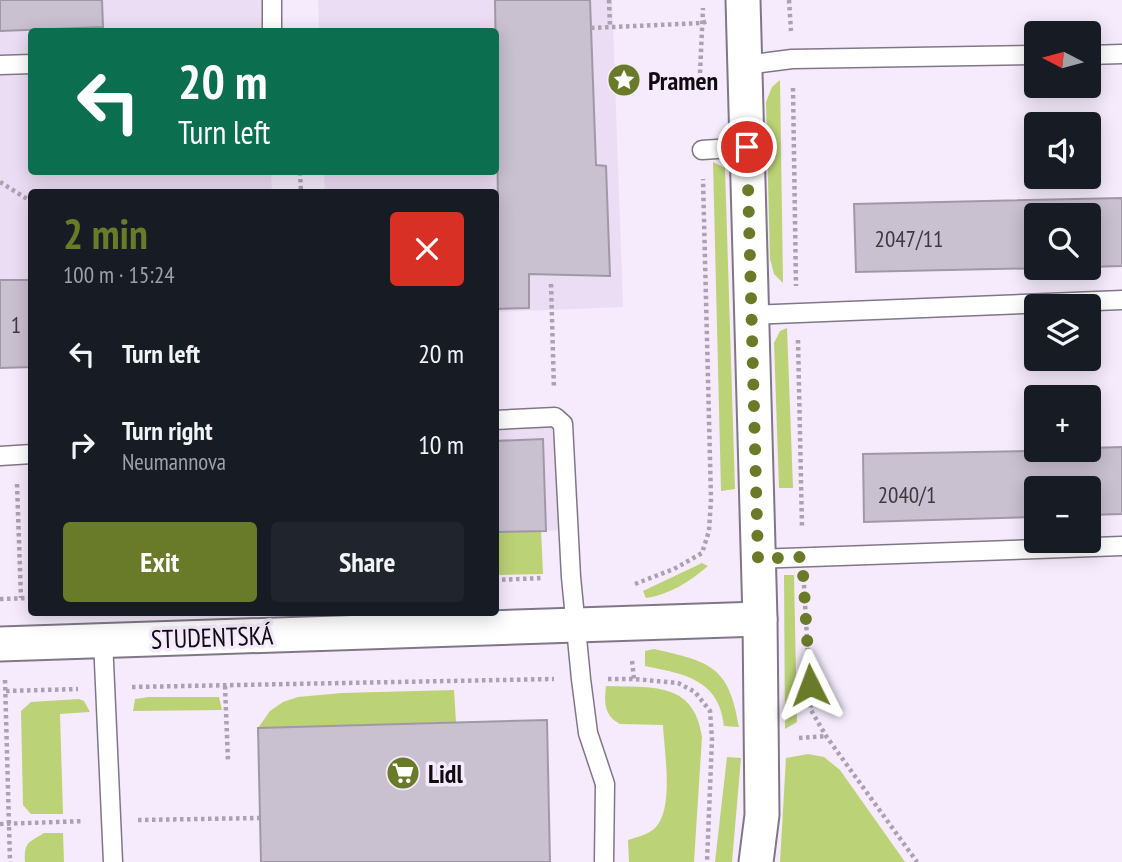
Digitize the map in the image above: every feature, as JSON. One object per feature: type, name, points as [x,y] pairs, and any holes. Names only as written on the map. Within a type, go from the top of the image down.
[{"type":"street","points":[[743,0],[760,619],[762,815],[756,862]]},
{"type":"street","name":"STUDENTSKÁ","points":[[0,645],[760,619]]},
{"type":"lane","points":[[272,0],[272,28]]},
{"type":"lane","points":[[1101,55],[1122,54]]},
{"type":"lane","points":[[745,65],[792,59],[1024,55]]},
{"type":"lane","points":[[0,65],[28,64]]},
{"type":"lane","points":[[702,150],[747,147]]},
{"type":"lane","points":[[752,315],[1122,300]]},
{"type":"lane","points":[[499,420],[555,418],[563,424],[571,577],[578,625],[581,679],[589,733],[605,784],[604,862]]},
{"type":"lane","points":[[758,559],[1122,546]]},
{"type":"lane","points":[[103,640],[113,862]]},
{"type":"path","points":[[609,0],[610,27]]},
{"type":"path","points":[[590,28],[702,23],[700,73]]},
{"type":"path","points":[[792,59],[801,499]]},
{"type":"path","points":[[627,586],[674,569],[702,553],[709,531],[711,499],[702,150]]},
{"type":"path","points":[[0,182],[28,200]]},
{"type":"path","points":[[551,284],[555,418]]},
{"type":"path","points":[[16,455],[21,598]]},
{"type":"path","points":[[802,557],[811,710],[826,736],[916,862]]},
{"type":"path","points":[[499,580],[571,577]]},
{"type":"path","points":[[0,599],[28,598]]},
{"type":"path","points":[[10,862],[3,707],[6,691],[581,679]]},
{"type":"path","points":[[634,679],[678,683],[695,692],[710,711],[712,739],[707,862]]},
{"type":"path","points":[[225,685],[228,761]]},
{"type":"path","points":[[0,824],[9,823]]},
{"type":"shaded area","points":[[0,0],[264,0],[265,28],[28,28],[28,175],[271,175],[272,189],[28,189],[28,365],[0,366]]},
{"type":"shaded area","points":[[318,0],[612,0],[623,307],[499,312],[499,189],[325,189],[324,175],[499,175],[499,28],[319,28]]},
{"type":"shaded area","points":[[563,424],[568,530],[499,532],[499,425]]},
{"type":"green space","points":[[780,80],[783,283],[774,274],[770,259],[766,102],[772,87]]},
{"type":"green space","points":[[713,162],[725,168],[735,489],[721,491]]},
{"type":"green space","points":[[787,328],[793,488],[779,488],[774,343],[780,331]]},
{"type":"green space","points":[[541,530],[543,574],[499,575],[499,532]]},
{"type":"green space","points":[[702,563],[708,566],[687,582],[664,594],[646,598],[643,591]]},
{"type":"green space","points":[[784,575],[794,575],[797,722],[785,729]]},
{"type":"green space","points":[[654,649],[690,658],[714,670],[730,691],[739,727],[724,726],[715,698],[697,681],[645,666],[645,651]]},
{"type":"green space","points":[[606,686],[668,691],[680,696],[690,705],[697,719],[702,737],[694,862],[629,862],[628,840],[654,829],[664,809],[667,780],[663,725],[620,724],[615,721],[606,708]]},
{"type":"green space","points":[[454,690],[456,722],[258,728],[270,711],[283,702],[298,697]]},
{"type":"green space","points":[[219,697],[222,710],[133,711],[135,699]]},
{"type":"green space","points":[[84,701],[90,712],[60,714],[63,814],[31,814],[23,805],[21,711],[31,702]]},
{"type":"green space","points":[[808,754],[824,757],[840,770],[905,862],[780,862],[786,758]]},
{"type":"green space","points":[[727,757],[741,758],[732,862],[715,862]]},
{"type":"green space","points":[[44,833],[63,833],[64,862],[25,862],[28,844]]},
{"type":"building","points":[[0,0],[102,0],[103,27],[0,31]]},
{"type":"building","points":[[495,0],[590,0],[596,165],[606,166],[610,276],[529,274],[529,308],[499,309],[499,28],[495,28]]},
{"type":"building","points":[[1122,198],[1122,266],[1101,267],[1101,203],[1024,203],[1024,268],[856,272],[854,204]]},
{"type":"building","points":[[0,280],[28,280],[28,367],[0,368]]},
{"type":"building","points":[[543,439],[546,531],[499,532],[499,441]]},
{"type":"building","points":[[1122,447],[1122,514],[1101,515],[1101,476],[1024,476],[1024,517],[864,522],[863,454],[1024,451],[1024,462],[1101,462],[1101,448]]},
{"type":"building","name":"Lidl","points":[[547,720],[550,862],[261,862],[258,728]]},
{"type":"place","name":"Pramen","points":[[624,80]]},
{"type":"place","name":"Lidl","points":[[403,773]]},
{"type":"route","points":[[747,147],[758,559],[802,557],[810,685]]}]
